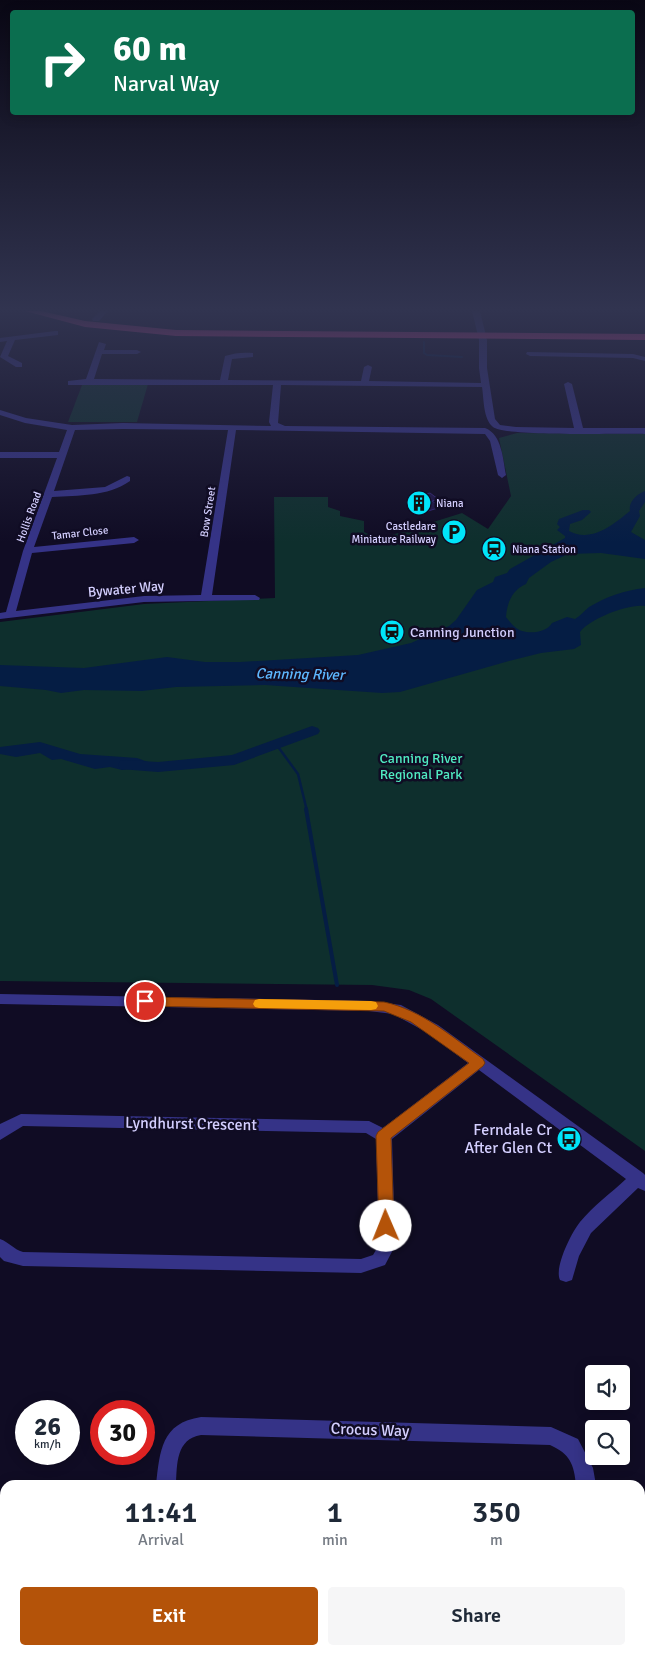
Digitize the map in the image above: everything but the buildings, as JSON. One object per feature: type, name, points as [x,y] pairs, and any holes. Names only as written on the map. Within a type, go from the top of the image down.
[{"type":"street","points":[[277,388],[274,422],[279,427]]},
{"type":"street","points":[[487,388],[502,475]]},
{"type":"street","points":[[569,388],[579,430]]},
{"type":"street","points":[[0,412],[25,420],[72,428],[123,426],[232,429],[279,427],[645,431]]},
{"type":"street","name":"Hollis Road","points":[[5,615],[72,428]]},
{"type":"street","name":"Bow Street","points":[[206,599],[232,429]]},
{"type":"street","points":[[0,455],[63,455]]},
{"type":"street","points":[[49,494],[106,490],[116,487],[127,479]]},
{"type":"street","name":"Tamar Close","points":[[28,551],[134,540]]},
{"type":"street","name":"Bywater Way","points":[[5,615],[144,599],[255,598]]},
{"type":"street","points":[[0,999],[384,1006],[416,1018],[641,1181],[585,1228],[572,1255],[566,1275]]},
{"type":"street","points":[[0,1246],[10,1256],[22,1259],[342,1267],[361,1266],[379,1260],[387,1246],[384,1136],[478,1063]]},
{"type":"street","name":"Lyndhurst Crescent","points":[[0,1134],[8,1126],[21,1120],[369,1127],[384,1136]]},
{"type":"street","name":"Crocus Way","points":[[166,1480],[169,1452],[173,1443],[185,1430],[201,1426],[551,1436],[571,1445],[584,1468],[585,1480]]},
{"type":"green space","points":[[81,388],[147,388],[137,422],[68,422]]},
{"type":"green space","name":"Canning River Regional Park","points":[[517,433],[645,434],[645,1151],[431,999],[409,990],[372,985],[0,981],[0,622],[144,604],[275,598],[274,497],[328,497],[328,507],[340,511],[340,516],[364,521],[364,532],[379,539],[462,513],[488,529],[511,496],[499,438]]},
{"type":"water","name":"Canning River","points":[[645,491],[645,502],[639,511],[640,516],[631,532],[645,540],[645,559],[601,553],[568,554],[551,562],[529,578],[526,584],[514,593],[509,602],[506,617],[509,621],[519,630],[535,632],[543,630],[552,623],[567,617],[575,619],[589,607],[609,597],[630,590],[645,588],[645,606],[620,609],[600,617],[580,632],[581,645],[574,649],[541,653],[400,692],[382,693],[265,685],[176,687],[142,691],[84,690],[61,693],[0,686],[0,665],[84,668],[167,657],[205,662],[240,662],[358,655],[411,643],[449,626],[456,620],[477,590],[493,582],[495,577],[507,573],[510,569],[565,538],[557,530],[560,527],[557,524],[559,519],[583,510],[589,510],[591,512],[582,520],[570,524],[569,531],[585,535],[593,534],[609,527],[630,511],[630,504],[639,494]]},
{"type":"water","points":[[40,742],[80,754],[137,758],[148,762],[149,767],[122,770],[110,767],[95,769],[61,759],[52,760],[40,753],[16,757],[0,754],[0,747]]},
{"type":"waterway","points":[[126,765],[158,767],[234,760],[312,731]]},
{"type":"waterway","points":[[276,744],[298,774],[307,811]]},
{"type":"waterway","points":[[306,809],[337,985]]},
{"type":"slow traffic","points":[[259,1004],[371,1006]]},
{"type":"place","name":"Niana","points":[[419,503]]},
{"type":"place","name":"Castledare Miniature Railway","points":[[454,532]]},
{"type":"place","name":"Niana Station","points":[[494,549]]},
{"type":"place","name":"Canning Junction","points":[[392,632]]},
{"type":"place","name":"Ferndale Cr After Glen Ct","points":[[569,1139]]},
{"type":"route","points":[[145,1001],[384,1006],[416,1018],[478,1063],[384,1136],[386,1226]]}]
